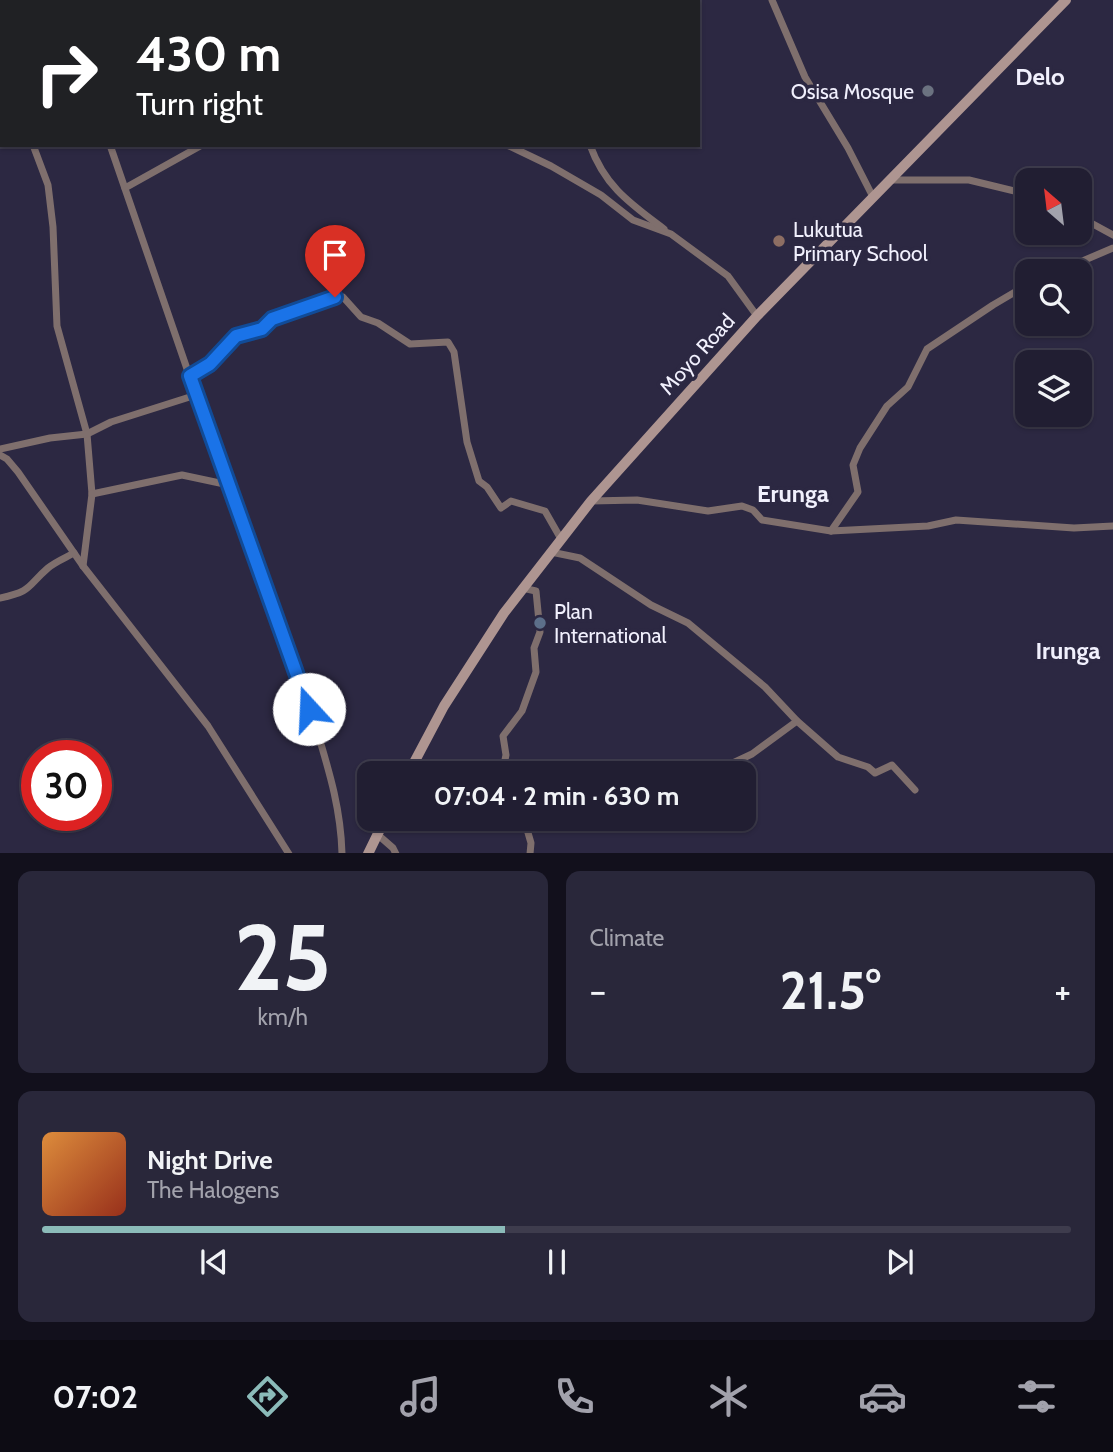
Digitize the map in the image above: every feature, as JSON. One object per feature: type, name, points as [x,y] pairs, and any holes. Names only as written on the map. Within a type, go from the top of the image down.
[{"type":"main road","name":"Moyo Road","points":[[415,761],[444,706],[522,589],[591,501],[757,316],[1066,0]]},
{"type":"main road","points":[[368,853],[378,831]]},
{"type":"street","points":[[772,0],[805,77],[848,148],[873,197]]},
{"type":"street","points":[[34,147],[48,185],[53,227],[57,326],[87,434],[92,494],[83,566]]},
{"type":"street","points":[[111,147],[196,395],[318,734],[342,825],[342,853]]},
{"type":"street","points":[[125,188],[198,147]]},
{"type":"street","points":[[511,147],[601,195],[633,220],[671,234]]},
{"type":"street","points":[[591,147],[595,159],[621,197],[728,276],[757,316]]},
{"type":"street","points":[[889,180],[969,180],[1015,191]]},
{"type":"street","points":[[1092,224],[1113,235]]},
{"type":"street","points":[[1087,259],[1113,248]]},
{"type":"street","points":[[831,531],[858,492],[853,465],[860,448],[887,406],[908,387],[927,349],[1015,292]]},
{"type":"street","points":[[190,376],[210,364],[236,336],[262,329],[272,319],[335,297],[343,297],[361,317],[378,323],[410,344],[448,342],[454,352],[467,442],[479,481],[487,487],[501,508],[511,501],[545,511],[561,539]]},
{"type":"street","points":[[0,449],[50,438],[87,434],[111,422],[196,395]]},
{"type":"street","points":[[0,455],[18,472],[83,566],[208,726],[289,853]]},
{"type":"street","points":[[92,494],[181,475],[229,485]]},
{"type":"street","points":[[591,501],[637,500],[708,511],[742,506],[753,510],[762,520],[831,531],[928,526],[956,520],[1074,528],[1113,526]]},
{"type":"street","points":[[551,552],[580,558],[651,605],[688,623],[765,687],[797,721],[838,757],[868,767],[875,773],[892,765],[915,790]]},
{"type":"street","points":[[0,598],[31,588],[49,567],[74,553]]},
{"type":"street","points":[[505,761],[503,736],[522,711],[536,671],[534,648],[540,632],[536,591],[522,589]]},
{"type":"street","points":[[737,761],[752,754],[797,721]]},
{"type":"street","points":[[528,831],[531,843],[530,853]]},
{"type":"street","points":[[377,834],[396,853]]},
{"type":"place","name":"Osisa Mosque","points":[[928,91]]},
{"type":"place","name":"Lukutua Primary School","points":[[779,241]]},
{"type":"place","name":"Plan International","points":[[540,623]]},
{"type":"district","name":"Delo","points":[[1040,76]]},
{"type":"district","name":"Erunga","points":[[793,493]]},
{"type":"district","name":"Irunga","points":[[1068,650]]},
{"type":"route","points":[[309,709],[190,376],[210,364],[236,336],[262,329],[272,319],[335,297]]}]
